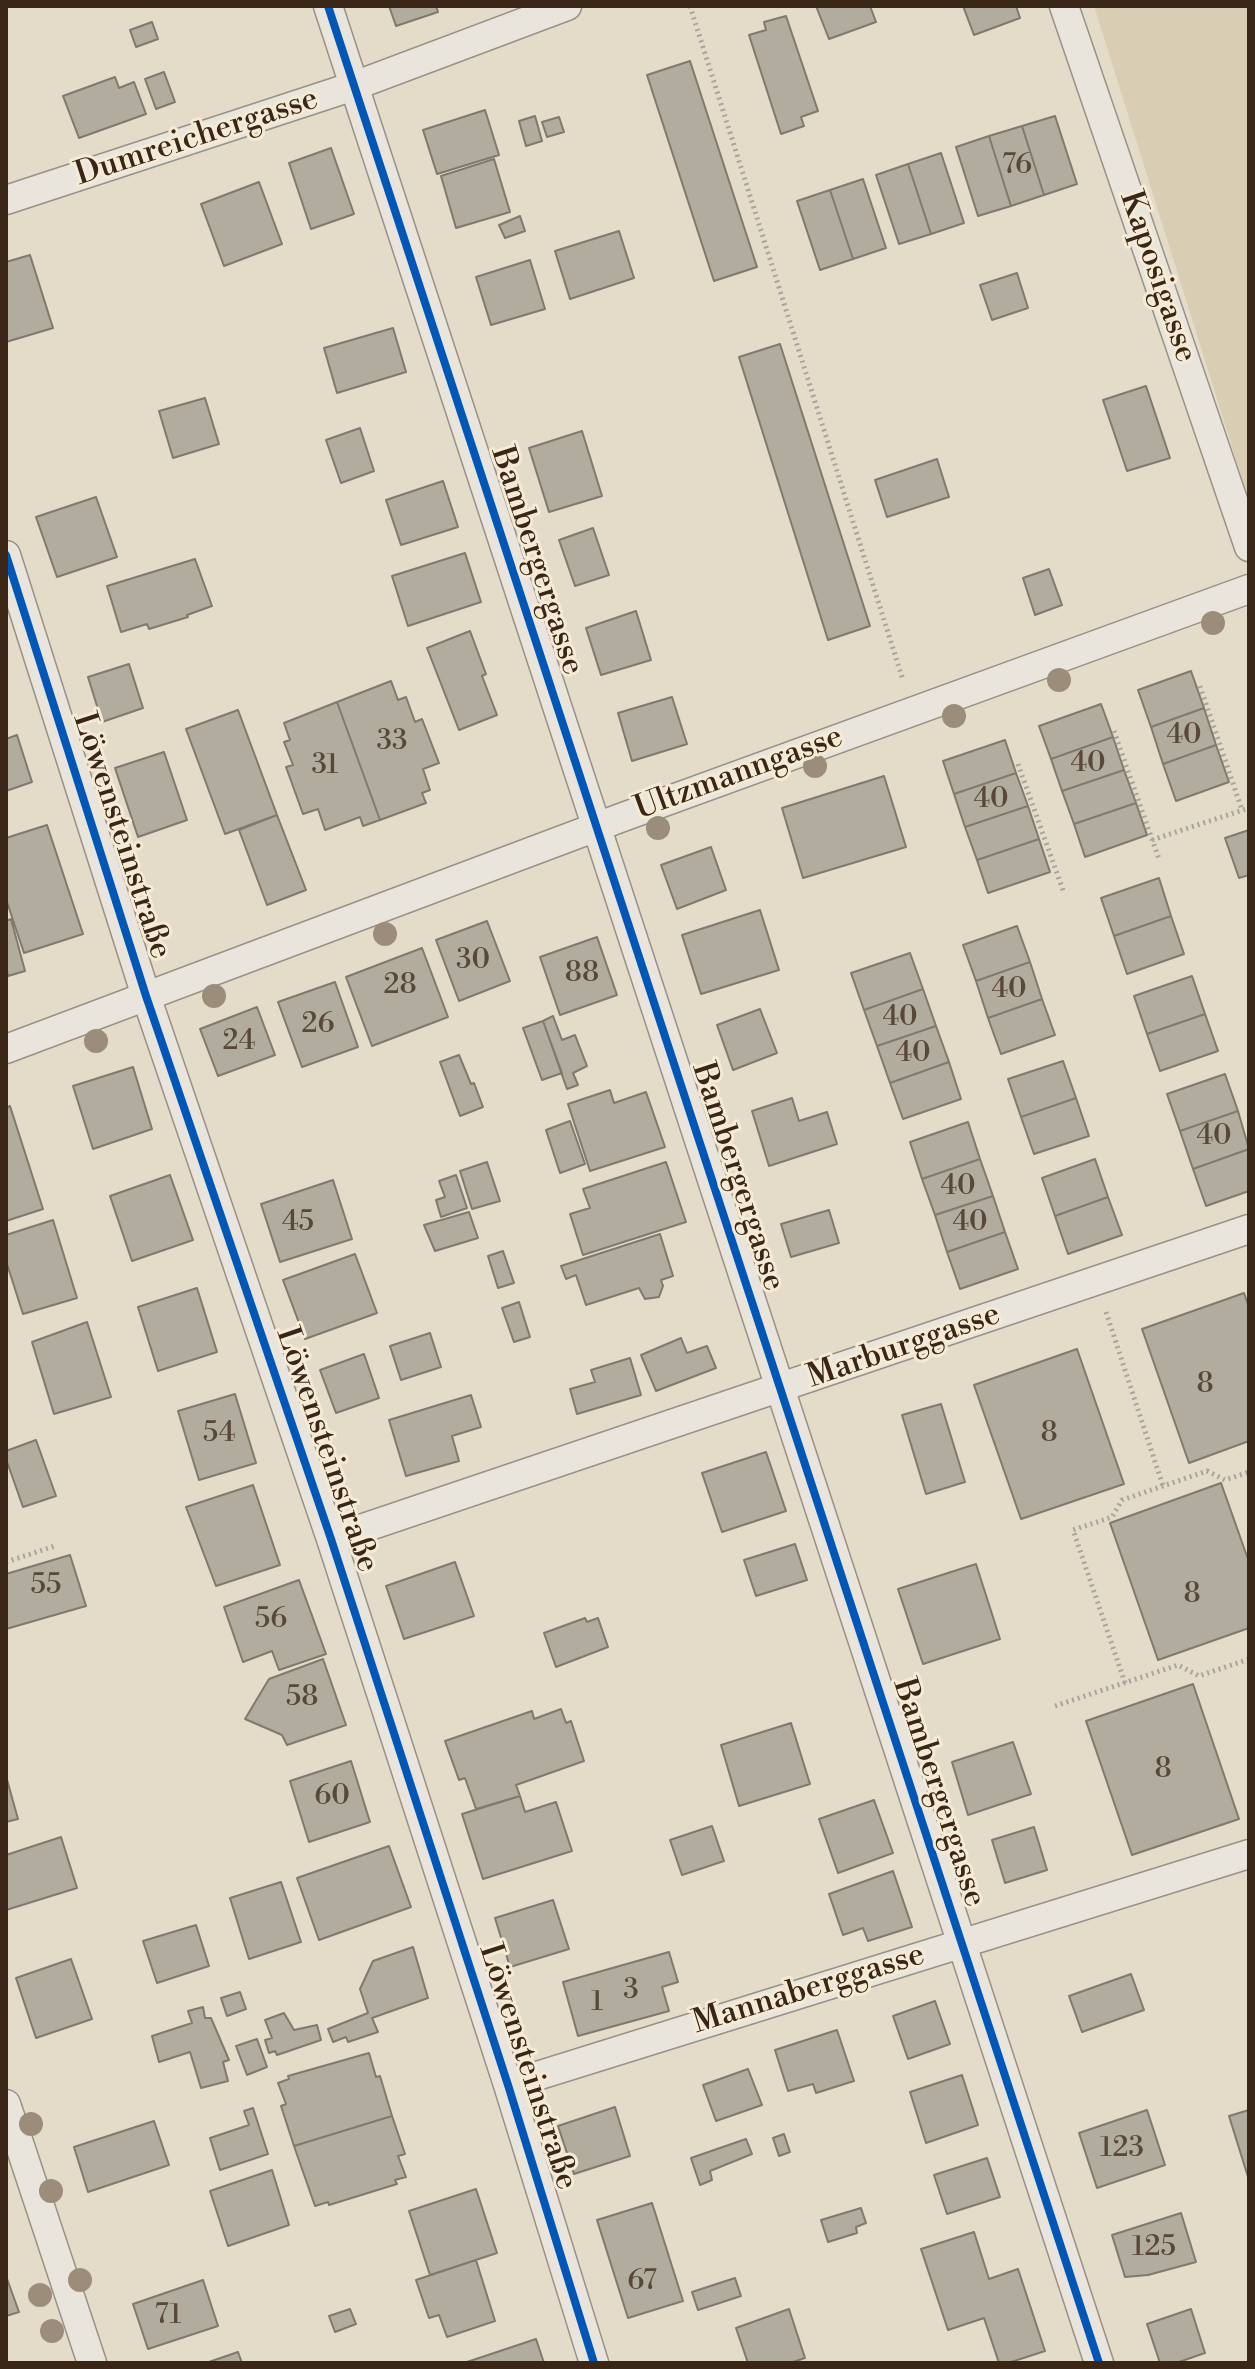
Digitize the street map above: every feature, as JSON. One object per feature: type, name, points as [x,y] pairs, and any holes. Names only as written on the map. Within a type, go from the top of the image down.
[{"type":"street","name":"Bambergergasse","points":[[328,6],[1099,2363]]},
{"type":"street","name":"Dumreichergasse","points":[[6,200],[354,86],[567,6]]},
{"type":"street","name":"Kaposigasse","points":[[1064,6],[1249,547]]},
{"type":"street","name":"Löwensteinstraße","points":[[6,555],[146,996],[331,1539],[508,2085],[594,2363]]},
{"type":"street","name":"Ultzmanngasse","points":[[6,1049],[598,826],[1249,589]]},
{"type":"street","name":"Marburggasse","points":[[331,1539],[1249,1229]]},
{"type":"street","name":"Mannaberggasse","points":[[508,2085],[1249,1854]]},
{"type":"street","points":[[6,2104],[92,2363]]},
{"type":"path","points":[[690,6],[913,711]]},
{"type":"path","points":[[1152,840],[1246,809],[1200,686]]},
{"type":"path","points":[[1114,731],[1159,859]]},
{"type":"path","points":[[1018,764],[1064,893]]},
{"type":"path","points":[[1106,1312],[1163,1486]]},
{"type":"path","points":[[1125,1683],[1073,1530],[1112,1517],[1122,1500],[1207,1471],[1225,1480],[1249,1472]]},
{"type":"path","points":[[6,1562],[55,1546]]},
{"type":"path","points":[[1055,1706],[1178,1665],[1199,1676],[1249,1659]]},
{"type":"shaded area","points":[[1094,6],[1249,6],[1249,501]]},
{"type":"building","points":[[389,6],[436,6],[438,12],[396,26]]},
{"type":"building","points":[[816,6],[870,6],[876,22],[829,39]]},
{"type":"building","points":[[963,6],[1016,6],[1020,18],[974,35]]},
{"type":"building","points":[[786,16],[818,111],[801,117],[804,126],[781,134],[749,35],[766,30],[764,22]]},
{"type":"building","points":[[152,22],[158,39],[136,47],[130,30]]},
{"type":"building","points":[[690,61],[757,267],[714,281],[647,75]]},
{"type":"building","points":[[164,72],[175,102],[156,109],[145,79]]},
{"type":"building","points":[[115,77],[119,88],[134,82],[146,114],[79,138],[63,96]]},
{"type":"building","points":[[485,110],[499,155],[437,174],[423,130]]},
{"type":"building","points":[[535,116],[542,141],[526,146],[519,121]]},
{"type":"building","points":[[1055,116],[1077,184],[1044,195],[1022,126]]},
{"type":"building","points":[[559,117],[564,132],[547,137],[542,122]]},
{"type":"building","points":[[1022,126],[1044,195],[1011,206],[989,136]]},
{"type":"building","points":[[989,136],[1011,206],[978,216],[956,147]]},
{"type":"building","points":[[331,148],[354,214],[311,229],[289,163]]},
{"type":"building","points":[[941,153],[964,223],[931,234],[908,164]]},
{"type":"building","points":[[494,159],[510,212],[456,228],[441,176]]},
{"type":"building","points":[[908,164],[931,234],[899,244],[876,175]]},
{"type":"building","points":[[863,179],[886,248],[853,259],[830,190]]},
{"type":"building","points":[[259,182],[282,244],[224,266],[201,204]]},
{"type":"building","points":[[830,190],[853,259],[820,270],[797,201]]},
{"type":"building","points":[[520,216],[525,231],[505,238],[499,225]]},
{"type":"building","points":[[619,231],[634,278],[570,299],[555,251]]},
{"type":"building","points":[[30,255],[53,328],[6,342],[6,262]]},
{"type":"building","points":[[530,260],[545,309],[491,325],[476,277]]},
{"type":"building","points":[[1017,273],[1028,308],[992,320],[980,285]]},
{"type":"building","points":[[393,328],[406,372],[337,393],[324,348]]},
{"type":"building","points":[[780,344],[870,626],[828,640],[739,357]]},
{"type":"building","points":[[1146,386],[1170,458],[1127,471],[1103,400]]},
{"type":"building","points":[[205,398],[219,444],[173,458],[159,411]]},
{"type":"building","points":[[360,428],[374,471],[341,483],[326,440]]},
{"type":"building","points":[[582,431],[602,496],[549,512],[529,448]]},
{"type":"building","points":[[937,459],[949,497],[887,517],[875,480]]},
{"type":"building","points":[[443,481],[458,527],[401,545],[386,500]]},
{"type":"building","points":[[96,497],[117,557],[57,577],[36,517]]},
{"type":"building","points":[[593,528],[609,575],[575,586],[559,540]]},
{"type":"building","points":[[465,553],[481,602],[408,626],[392,576]]},
{"type":"building","points":[[195,559],[212,606],[149,629],[147,624],[121,632],[107,586]]},
{"type":"building","points":[[1049,569],[1062,605],[1035,615],[1023,578]]},
{"type":"building","points":[[636,611],[651,660],[601,675],[586,628]]},
{"type":"building","points":[[470,631],[497,715],[459,730],[427,648]]},
{"type":"building","points":[[129,664],[143,708],[102,722],[88,677]]},
{"type":"building","points":[[1191,671],[1204,708],[1151,727],[1138,690]]},
{"type":"building","points":[[391,681],[398,700],[406,697],[415,722],[422,719],[439,763],[423,769],[430,790],[422,793],[426,803],[380,820],[337,702]]},
{"type":"building","points":[[672,697],[687,744],[632,761],[618,713]]},
{"type":"building","points":[[337,702],[380,820],[363,826],[360,817],[325,830],[318,809],[303,814],[286,767],[293,765],[284,742],[290,740],[284,723]]},
{"type":"building","points":[[1101,704],[1113,737],[1051,759],[1039,726]]},
{"type":"building","points":[[1204,708],[1216,745],[1163,764],[1151,727]]},
{"type":"building","points":[[238,710],[277,815],[225,834],[186,729]]},
{"type":"building","points":[[17,735],[32,782],[6,791],[6,739]]},
{"type":"building","points":[[1113,737],[1124,770],[1062,791],[1051,759]]},
{"type":"building","points":[[1005,740],[1016,773],[954,794],[943,761]]},
{"type":"building","points":[[1216,745],[1229,782],[1176,801],[1163,764]]},
{"type":"building","points":[[164,752],[187,820],[138,837],[115,768]]},
{"type":"building","points":[[1124,770],[1136,803],[1074,824],[1062,791]]},
{"type":"building","points":[[1016,773],[1028,806],[965,827],[954,794]]},
{"type":"building","points":[[884,776],[906,847],[803,878],[782,808]]},
{"type":"building","points":[[1136,803],[1147,835],[1085,857],[1074,824]]},
{"type":"building","points":[[1028,806],[1039,839],[977,860],[965,827]]},
{"type":"building","points":[[277,815],[306,890],[267,905],[239,830]]},
{"type":"building","points":[[47,825],[83,934],[24,953],[6,899],[6,838]]},
{"type":"building","points":[[1249,830],[1249,875],[1239,878],[1225,838]]},
{"type":"building","points":[[1039,839],[1050,872],[988,893],[977,860]]},
{"type":"building","points":[[711,847],[726,890],[677,909],[661,865]]},
{"type":"building","points":[[1159,878],[1171,916],[1114,936],[1101,898]]},
{"type":"building","points":[[760,910],[779,970],[701,994],[682,935]]},
{"type":"building","points":[[1171,916],[1184,954],[1127,974],[1114,936]]},
{"type":"building","points":[[11,919],[25,971],[8,976],[6,921]]},
{"type":"building","points":[[487,921],[510,981],[459,1001],[436,940]]},
{"type":"building","points":[[1017,926],[1030,962],[976,981],[963,945]]},
{"type":"building","points":[[597,937],[617,995],[560,1015],[540,957]]},
{"type":"building","points":[[422,948],[448,1017],[372,1046],[346,977]]},
{"type":"building","points":[[910,953],[923,989],[864,1010],[851,973]]},
{"type":"building","points":[[1030,962],[1042,999],[988,1018],[976,981]]},
{"type":"building","points":[[1192,976],[1205,1014],[1147,1034],[1134,996]]},
{"type":"building","points":[[335,982],[358,1047],[302,1067],[278,1002]]},
{"type":"building","points":[[923,989],[936,1026],[877,1046],[864,1010]]},
{"type":"building","points":[[1042,999],[1055,1035],[1001,1054],[988,1018]]},
{"type":"building","points":[[257,1007],[275,1055],[218,1076],[200,1029]]},
{"type":"building","points":[[760,1009],[777,1053],[733,1070],[717,1025]]},
{"type":"building","points":[[1205,1014],[1218,1051],[1160,1071],[1147,1034]]},
{"type":"building","points":[[553,1016],[562,1040],[575,1035],[587,1066],[573,1073],[578,1085],[567,1089],[543,1021]]},
{"type":"building","points":[[543,1021],[562,1073],[542,1080],[523,1028]]},
{"type":"building","points":[[936,1026],[949,1062],[890,1083],[877,1046]]},
{"type":"building","points":[[459,1055],[483,1107],[460,1116],[440,1062]]},
{"type":"building","points":[[1063,1061],[1076,1098],[1021,1117],[1008,1079]]},
{"type":"building","points":[[949,1062],[961,1099],[903,1119],[890,1083]]},
{"type":"building","points":[[133,1067],[152,1129],[93,1149],[73,1086]]},
{"type":"building","points":[[1225,1074],[1238,1111],[1180,1131],[1167,1094]]},
{"type":"building","points":[[610,1090],[614,1103],[646,1092],[665,1147],[590,1171],[568,1104]]},
{"type":"building","points":[[792,1098],[799,1121],[827,1112],[837,1144],[769,1166],[752,1111]]},
{"type":"building","points":[[1076,1098],[1089,1136],[1034,1154],[1021,1117]]},
{"type":"building","points":[[10,1106],[43,1209],[6,1221],[6,1108]]},
{"type":"building","points":[[1238,1111],[1249,1149],[1193,1169],[1180,1131]]},
{"type":"building","points":[[570,1121],[585,1164],[560,1173],[546,1130]]},
{"type":"building","points":[[968,1122],[980,1159],[922,1179],[910,1142]]},
{"type":"building","points":[[1249,1149],[1249,1191],[1206,1206],[1193,1169]]},
{"type":"building","points":[[980,1159],[993,1196],[935,1215],[922,1179]]},
{"type":"building","points":[[1095,1159],[1108,1197],[1055,1216],[1042,1178]]},
{"type":"building","points":[[487,1162],[500,1201],[472,1209],[460,1171]]},
{"type":"building","points":[[666,1162],[686,1222],[583,1255],[570,1214],[590,1208],[583,1189]]},
{"type":"building","points":[[170,1175],[193,1240],[132,1261],[110,1196]]},
{"type":"building","points":[[456,1175],[467,1208],[441,1217],[436,1200],[445,1197],[439,1181]]},
{"type":"building","points":[[333,1180],[352,1239],[280,1262],[261,1204]]},
{"type":"building","points":[[993,1196],[1005,1232],[947,1252],[935,1215]]},
{"type":"building","points":[[1108,1197],[1122,1235],[1068,1254],[1055,1216]]},
{"type":"building","points":[[829,1210],[839,1243],[791,1257],[781,1224]]},
{"type":"building","points":[[469,1212],[478,1238],[435,1251],[424,1225]]},
{"type":"building","points":[[53,1220],[77,1298],[23,1314],[6,1261],[6,1235]]},
{"type":"building","points":[[1005,1232],[1018,1269],[960,1289],[947,1252]]},
{"type":"building","points":[[660,1234],[673,1276],[661,1280],[663,1286],[659,1297],[645,1299],[639,1288],[586,1305],[576,1275],[566,1279],[561,1266]]},
{"type":"building","points":[[503,1251],[514,1283],[498,1288],[488,1256]]},
{"type":"building","points":[[355,1254],[377,1313],[305,1339],[283,1280]]},
{"type":"building","points":[[197,1288],[217,1352],[158,1371],[138,1307]]},
{"type":"building","points":[[1244,1293],[1249,1307],[1249,1441],[1189,1463],[1142,1329]]},
{"type":"building","points":[[519,1302],[530,1337],[514,1342],[502,1308]]},
{"type":"building","points":[[87,1322],[111,1397],[54,1414],[32,1342]]},
{"type":"building","points":[[430,1333],[441,1367],[401,1380],[390,1346]]},
{"type":"building","points":[[681,1338],[687,1353],[707,1346],[716,1368],[656,1391],[641,1355]]},
{"type":"building","points":[[1077,1349],[1124,1484],[1021,1519],[974,1385]]},
{"type":"building","points":[[364,1354],[379,1398],[336,1413],[320,1370]]},
{"type":"building","points":[[630,1358],[641,1395],[577,1414],[570,1389],[595,1382],[591,1370]]},
{"type":"building","points":[[235,1394],[256,1463],[199,1480],[178,1411]]},
{"type":"building","points":[[471,1395],[481,1427],[452,1436],[459,1461],[406,1476],[389,1420]]},
{"type":"building","points":[[941,1404],[965,1482],[926,1494],[902,1415]]},
{"type":"building","points":[[36,1440],[56,1496],[23,1507],[6,1451]]},
{"type":"building","points":[[766,1452],[786,1511],[722,1532],[702,1473]]},
{"type":"building","points":[[1221,1483],[1249,1562],[1249,1628],[1158,1660],[1110,1523]]},
{"type":"building","points":[[253,1485],[280,1565],[216,1586],[186,1507]]},
{"type":"building","points":[[795,1544],[807,1580],[756,1596],[744,1560]]},
{"type":"building","points":[[70,1555],[86,1606],[6,1629],[6,1574]]},
{"type":"building","points":[[455,1562],[474,1616],[404,1639],[386,1586]]},
{"type":"building","points":[[976,1564],[1000,1639],[923,1664],[898,1589]]},
{"type":"building","points":[[299,1580],[326,1654],[279,1670],[272,1651],[243,1662],[224,1607]]},
{"type":"building","points":[[585,1618],[587,1622],[598,1618],[608,1647],[556,1667],[544,1633]]},
{"type":"building","points":[[323,1659],[346,1725],[287,1745],[282,1735],[245,1719],[269,1679]]},
{"type":"building","points":[[1193,1684],[1239,1819],[1132,1855],[1086,1721]]},
{"type":"building","points":[[561,1709],[566,1723],[571,1721],[584,1761],[516,1785],[520,1796],[476,1809],[465,1778],[459,1780],[445,1741],[532,1711],[534,1719]]},
{"type":"building","points":[[791,1723],[810,1784],[739,1806],[721,1745]]},
{"type":"building","points":[[1013,1742],[1031,1794],[968,1815],[952,1762]]},
{"type":"building","points":[[351,1761],[370,1822],[309,1842],[290,1781]]},
{"type":"building","points":[[6,1776],[18,1819],[6,1822]]},
{"type":"building","points":[[520,1796],[525,1812],[556,1802],[572,1851],[483,1879],[462,1814]]},
{"type":"building","points":[[874,1800],[893,1853],[838,1873],[819,1819]]},
{"type":"building","points":[[712,1826],[724,1861],[682,1875],[670,1840]]},
{"type":"building","points":[[1034,1827],[1047,1870],[1005,1883],[992,1840]]},
{"type":"building","points":[[61,1837],[77,1888],[6,1910],[6,1855]]},
{"type":"building","points":[[389,1846],[411,1907],[319,1940],[297,1878]]},
{"type":"building","points":[[893,1871],[912,1927],[868,1941],[863,1928],[843,1935],[829,1894]]},
{"type":"building","points":[[281,1882],[301,1942],[249,1959],[230,1898]]},
{"type":"building","points":[[553,1900],[569,1949],[510,1967],[495,1918]]},
{"type":"building","points":[[196,1925],[209,1966],[157,1983],[143,1941]]},
{"type":"building","points":[[413,1947],[428,1998],[372,2018],[378,2032],[348,2042],[346,2037],[333,2042],[328,2029],[368,2013],[360,1989],[373,1961]]},
{"type":"building","points":[[669,1952],[678,1982],[662,1987],[669,2011],[578,2036],[563,1982]]},
{"type":"building","points":[[71,1959],[92,2019],[36,2038],[16,1978]]},
{"type":"building","points":[[1131,1974],[1144,2010],[1082,2032],[1069,1996]]},
{"type":"building","points":[[240,1992],[246,2009],[227,2016],[221,1998]]},
{"type":"building","points":[[935,2001],[950,2044],[908,2059],[893,2016]]},
{"type":"building","points":[[203,2007],[205,2018],[211,2018],[229,2060],[223,2062],[228,2081],[201,2088],[190,2052],[159,2062],[152,2036],[192,2023],[188,2011]]},
{"type":"building","points":[[284,2013],[294,2030],[317,2025],[321,2040],[277,2055],[275,2051],[269,2053],[265,2040],[272,2038],[265,2020]]},
{"type":"building","points":[[837,2030],[854,2081],[816,2093],[813,2084],[788,2091],[775,2050]]},
{"type":"building","points":[[257,2039],[267,2067],[247,2075],[236,2046]]},
{"type":"building","points":[[369,2053],[376,2077],[380,2076],[392,2116],[294,2146],[281,2106],[286,2104],[278,2083],[289,2079],[288,2076]]},
{"type":"building","points":[[748,2069],[762,2105],[716,2121],[703,2085]]},
{"type":"building","points":[[962,2075],[978,2125],[926,2143],[910,2092]]},
{"type":"building","points":[[615,2107],[630,2156],[574,2174],[558,2126]]},
{"type":"building","points":[[253,2108],[268,2154],[220,2170],[210,2138],[249,2125],[244,2111]]},
{"type":"building","points":[[1147,2110],[1165,2165],[1097,2188],[1079,2133]]},
{"type":"building","points":[[1249,2110],[1249,2177],[1248,2177],[1229,2116]]},
{"type":"building","points":[[392,2116],[405,2154],[398,2156],[406,2177],[395,2180],[397,2184],[329,2205],[328,2202],[315,2206],[294,2146]]},
{"type":"building","points":[[154,2121],[169,2165],[88,2192],[74,2147]]},
{"type":"building","points":[[784,2134],[790,2152],[779,2156],[773,2138]]},
{"type":"building","points":[[746,2139],[752,2154],[710,2171],[712,2180],[700,2185],[691,2158]]},
{"type":"building","points":[[987,2158],[1000,2197],[947,2214],[934,2175]]},
{"type":"building","points":[[272,2170],[289,2225],[228,2246],[210,2191]]},
{"type":"building","points":[[476,2189],[497,2253],[430,2275],[409,2211]]},
{"type":"building","points":[[652,2203],[683,2301],[628,2318],[597,2220]]},
{"type":"building","points":[[861,2208],[866,2223],[856,2227],[857,2233],[828,2242],[821,2220]]},
{"type":"building","points":[[1181,2213],[1196,2262],[1148,2275],[1125,2277],[1112,2235]]},
{"type":"building","points":[[974,2232],[989,2279],[1018,2269],[1045,2351],[999,2363],[984,2318],[948,2330],[921,2249]]},
{"type":"building","points":[[476,2260],[495,2321],[447,2337],[439,2315],[429,2318],[416,2280]]},
{"type":"building","points":[[6,2276],[19,2312],[6,2316]]},
{"type":"building","points":[[735,2278],[741,2296],[698,2310],[692,2292]]},
{"type":"building","points":[[203,2280],[218,2326],[148,2349],[133,2304]]},
{"type":"building","points":[[350,2309],[356,2324],[335,2332],[329,2316]]},
{"type":"building","points":[[789,2309],[805,2358],[790,2363],[748,2363],[736,2328]]},
{"type":"building","points":[[1191,2309],[1205,2353],[1176,2363],[1160,2363],[1147,2324]]},
{"type":"building","points":[[536,2339],[544,2363],[464,2363]]},
{"type":"building","points":[[238,2352],[242,2363],[206,2363]]},
{"type":"cycle path","points":[[328,6],[1099,2363]]},
{"type":"cycle path","points":[[6,555],[146,996],[331,1539],[508,2085],[594,2363]]}]
